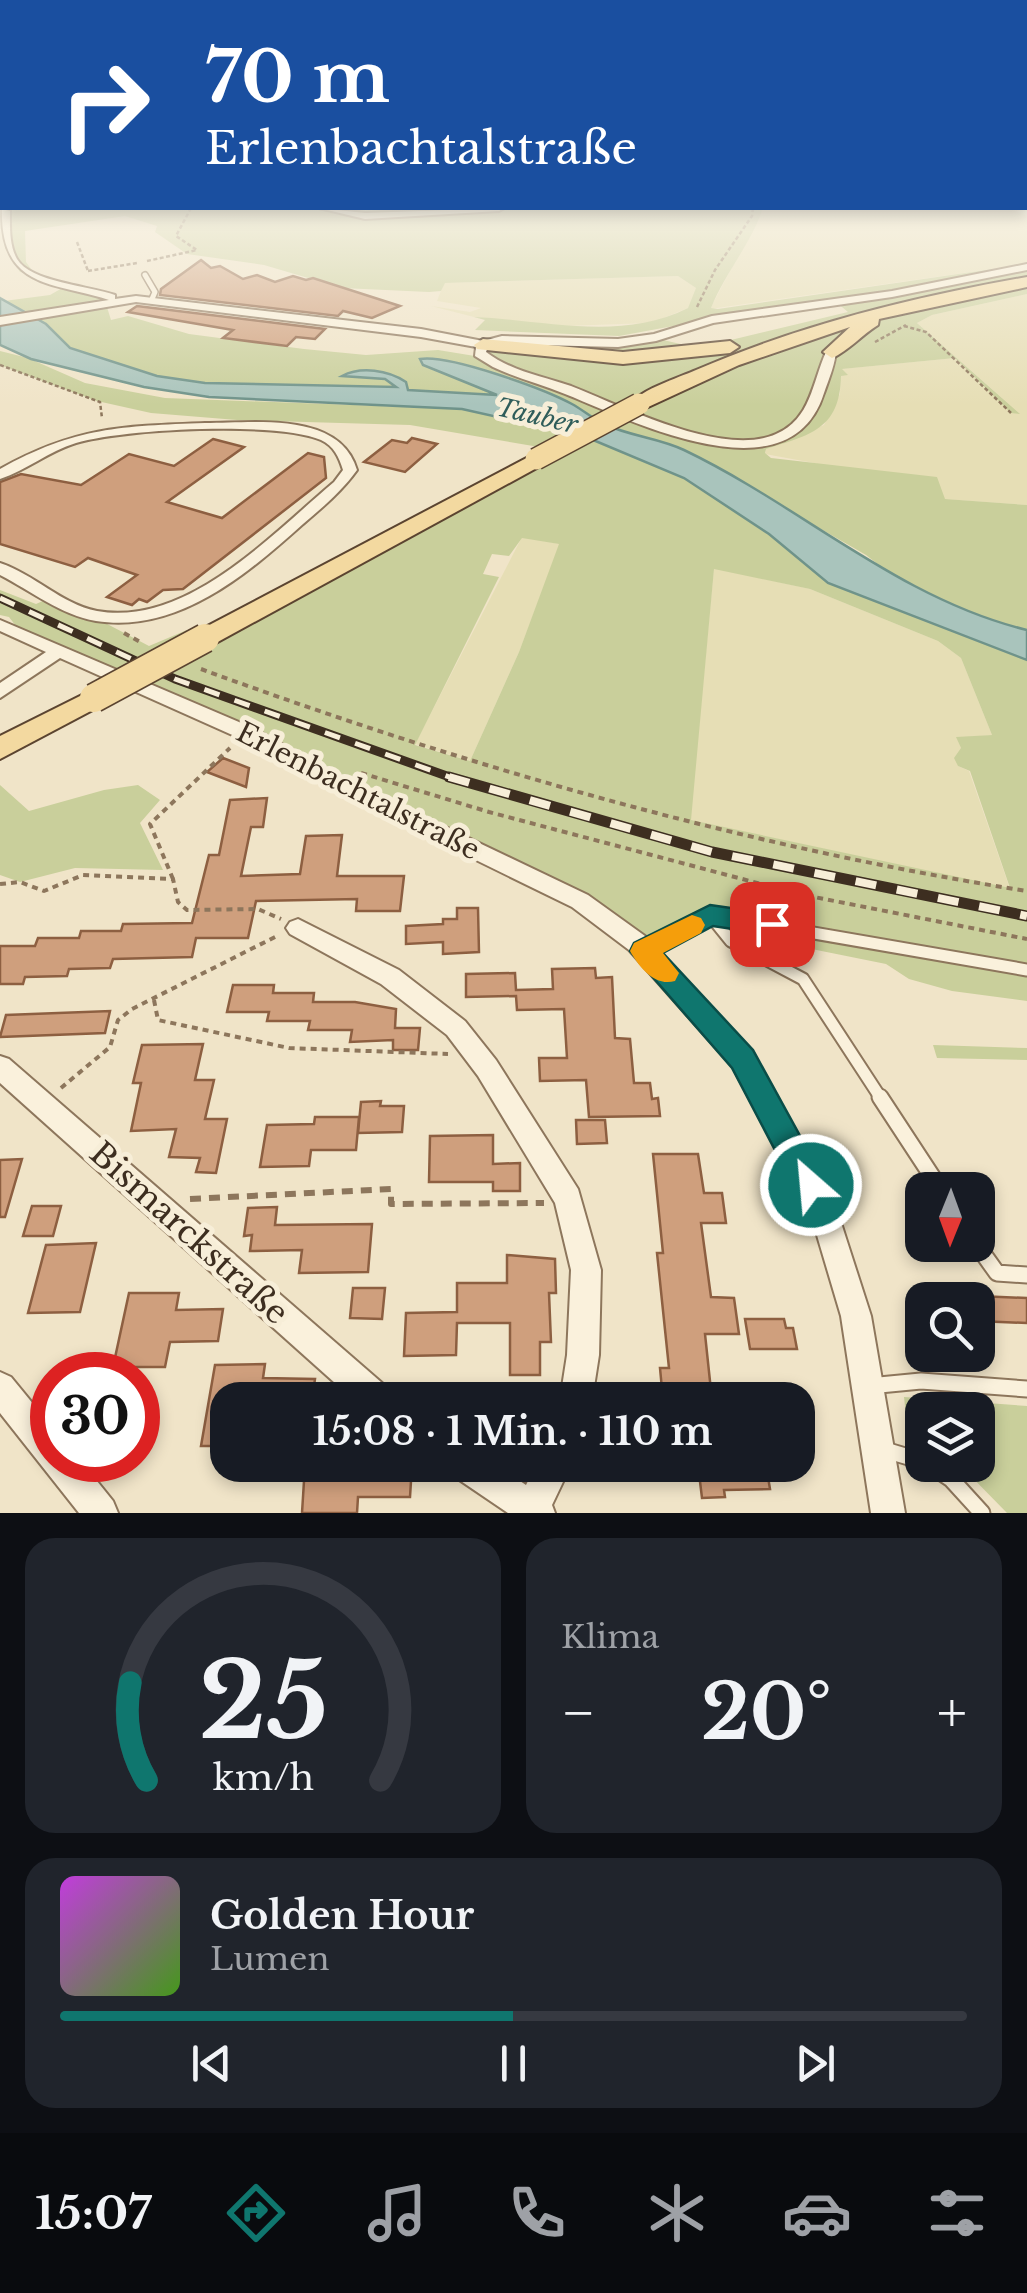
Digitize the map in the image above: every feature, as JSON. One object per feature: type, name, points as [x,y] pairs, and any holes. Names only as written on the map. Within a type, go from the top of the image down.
[{"type":"main road","points":[[483,346],[623,358],[696,353],[782,339],[898,307],[1027,282]]},
{"type":"main road","points":[[832,352],[846,337],[898,307]]},
{"type":"main road","points":[[0,749],[638,404],[782,339]]},
{"type":"street","points":[[15,265],[20,272],[50,285],[100,292],[118,300]]},
{"type":"street","points":[[0,321],[118,300],[152,299],[421,332],[483,346],[502,340],[638,341],[712,320],[892,294],[1027,268]]},
{"type":"street","points":[[483,346],[479,352],[484,358],[691,436],[731,444],[775,438],[802,424],[832,352]]},
{"type":"street","points":[[0,475],[42,451],[86,436],[254,427],[325,436],[339,445],[350,470],[340,486],[200,598],[159,614],[128,619],[94,616],[0,568]]},
{"type":"street","name":"Erlenbachtalstraße","points":[[0,625],[246,733],[336,782],[580,901],[644,951],[742,1059],[824,1211],[856,1316],[888,1513]]},
{"type":"street","points":[[0,692],[60,651]]},
{"type":"street","points":[[298,928],[390,977],[446,1019],[472,1048],[568,1198],[586,1270],[579,1382]]},
{"type":"street","name":"Bismarckstraße","points":[[0,1068],[358,1382]]},
{"type":"street","points":[[0,1388],[30,1425]]},
{"type":"street","points":[[77,1482],[102,1513]]},
{"type":"street","points":[[492,1482],[535,1511],[547,1482]]},
{"type":"lane","points":[[144,276],[155,292],[152,299]]},
{"type":"lane","points":[[551,340],[623,358]]},
{"type":"lane","points":[[644,951],[710,916],[1027,970]]},
{"type":"lane","points":[[710,916],[731,941],[803,979],[929,1172]]},
{"type":"lane","points":[[989,1262],[997,1273],[1027,1275]]},
{"type":"lane","points":[[868,1386],[921,1381],[1027,1390]]},
{"type":"lane","points":[[880,1449],[905,1456]]},
{"type":"lane","points":[[954,1482],[982,1513]]},
{"type":"path","points":[[85,265],[100,292]]},
{"type":"path","points":[[697,306],[720,265]]},
{"type":"path","points":[[904,326],[926,332],[1011,412]]},
{"type":"path","points":[[0,365],[100,402],[104,415],[86,436]]},
{"type":"path","points":[[199,668],[415,744],[596,796],[839,854],[1027,891]]},
{"type":"path","points":[[246,733],[150,824],[174,879],[178,902],[187,910],[258,909],[298,928]]},
{"type":"path","points":[[336,782],[353,770],[489,812],[799,894],[1027,939]]},
{"type":"path","points":[[0,884],[20,882],[44,891],[83,875],[174,879]]},
{"type":"path","points":[[43,1103],[110,1047],[118,1020],[298,928]]},
{"type":"path","points":[[154,1000],[158,1020],[289,1048],[457,1055],[472,1048]]},
{"type":"path","points":[[163,1211],[173,1200],[352,1190],[392,1189],[391,1204],[535,1204],[568,1198]]},
{"type":"shaded area","points":[[733,265],[1023,265],[710,309]]},
{"type":"shaded area","points":[[678,276],[696,288],[695,297],[688,308],[651,323],[563,326],[474,317],[431,306],[470,312],[481,308],[437,301],[444,283]]},
{"type":"shaded area","points":[[1027,294],[1027,505],[944,499],[814,463],[765,454],[766,449],[824,425],[840,394],[841,369],[955,358],[1018,412],[917,323],[932,315]]},
{"type":"shaded area","points":[[522,537],[560,544],[519,652],[470,761],[415,744]]},
{"type":"shaded area","points":[[714,568],[810,589],[938,641],[961,658],[992,735],[957,738],[961,748],[958,766],[969,771],[1010,889],[690,820]]},
{"type":"green space","points":[[15,265],[28,265],[34,273],[20,272]]},
{"type":"green space","points":[[264,265],[734,265],[711,308],[718,309],[1027,265],[1027,294],[932,315],[917,323],[1020,414],[1011,413],[955,358],[842,369],[848,375],[841,376],[835,408],[828,419],[808,434],[766,449],[765,453],[771,458],[937,477],[945,499],[1027,505],[1027,630],[990,621],[897,579],[866,555],[682,449],[473,394],[205,383],[157,376],[70,348],[46,324],[4,301],[50,295],[64,287],[100,292],[117,300],[106,304],[111,320],[128,316],[189,334],[366,355],[438,350],[481,357],[483,345],[659,339],[689,346],[710,345],[848,312],[836,302],[712,320],[666,334],[679,325],[619,336],[475,330],[485,320],[474,317],[583,326],[636,324],[688,308],[696,288],[678,276],[445,283],[441,291],[429,292],[342,288]]},
{"type":"green space","points":[[0,351],[28,358],[85,383],[165,398],[461,409],[586,437],[684,478],[769,535],[828,583],[1027,660],[1027,1001],[952,991],[909,979],[886,964],[723,931],[710,916],[644,951],[580,901],[22,634],[9,617],[0,615],[0,590],[36,604],[54,596],[149,646],[187,630],[205,638],[536,459],[539,447],[410,425],[237,420],[151,413],[97,401],[0,365]],"holes":[[[522,538],[559,544],[519,652],[470,761],[415,745],[499,577],[483,574],[492,554],[509,556]],[[714,569],[810,589],[938,641],[961,658],[992,735],[956,737],[961,748],[954,758],[958,766],[970,771],[1010,888],[691,820]]]},
{"type":"green space","points":[[0,785],[29,811],[104,790],[138,785],[160,800],[140,823],[163,870],[75,868],[20,882],[0,875]]},
{"type":"green space","points":[[933,1045],[1027,1048],[1027,1060],[937,1058]]},
{"type":"green space","points":[[995,1404],[1027,1406],[1027,1513],[1007,1513],[977,1482],[995,1482]]},
{"type":"water","name":"Tauber","points":[[0,298],[46,324],[70,348],[157,376],[205,383],[396,387],[385,379],[342,376],[374,371],[399,378],[406,382],[408,390],[497,395],[423,365],[420,359],[434,359],[519,382],[572,404],[614,428],[684,450],[936,597],[1027,630],[1027,660],[828,583],[769,534],[684,478],[586,437],[462,409],[209,397],[144,387],[31,359],[0,345]]},
{"type":"building","points":[[195,265],[207,265],[220,266],[243,279],[257,275],[275,282],[293,276],[313,278],[400,306],[372,318],[343,311],[338,316],[160,295],[161,289]]},
{"type":"building","points":[[137,306],[325,329],[315,339],[296,337],[287,346],[223,338],[233,330],[128,312]]},
{"type":"building","points":[[412,438],[437,444],[405,472],[364,462],[392,440],[407,443]]},
{"type":"building","points":[[213,439],[244,447],[167,502],[222,518],[308,453],[324,457],[326,478],[183,589],[163,590],[147,602],[139,599],[132,605],[107,597],[137,575],[88,558],[75,567],[0,544],[0,482],[21,474],[81,485],[129,454],[174,466]]},
{"type":"building","points":[[223,758],[249,768],[246,787],[207,772]]},
{"type":"building","points":[[267,798],[263,827],[251,827],[241,876],[300,874],[306,836],[342,835],[337,876],[404,876],[400,911],[356,911],[357,899],[256,901],[248,938],[196,938],[192,957],[113,959],[110,968],[69,969],[67,976],[25,977],[23,984],[0,984],[0,946],[35,946],[38,938],[79,938],[81,931],[121,931],[123,924],[192,923],[209,855],[219,855],[230,800]]},
{"type":"building","points":[[457,908],[478,908],[479,952],[443,954],[443,942],[406,944],[406,926],[443,924],[443,919],[457,919]]},
{"type":"building","points":[[595,968],[596,978],[612,977],[615,1038],[630,1039],[634,1083],[650,1083],[652,1099],[658,1098],[660,1116],[589,1117],[586,1080],[540,1081],[539,1058],[567,1058],[564,1009],[517,1010],[516,996],[466,997],[466,974],[515,973],[516,990],[553,989],[552,969]]},
{"type":"building","points":[[233,985],[274,985],[273,993],[314,993],[313,1002],[355,1002],[396,1009],[395,1028],[420,1028],[418,1050],[393,1050],[393,1040],[350,1042],[352,1030],[308,1030],[310,1021],[267,1021],[269,1012],[227,1012]]},
{"type":"building","points":[[110,1011],[105,1033],[0,1037],[6,1015]]},
{"type":"building","points":[[203,1044],[195,1080],[214,1080],[205,1119],[227,1119],[216,1173],[196,1172],[200,1158],[169,1157],[176,1129],[131,1131],[141,1083],[133,1083],[142,1045]]},
{"type":"building","points":[[381,1101],[380,1106],[404,1106],[402,1132],[358,1133],[361,1102]]},
{"type":"building","points":[[315,1117],[359,1117],[356,1150],[311,1150],[309,1166],[260,1167],[267,1125],[314,1124]]},
{"type":"building","points":[[576,1120],[605,1120],[607,1143],[577,1144]]},
{"type":"building","points":[[493,1135],[493,1164],[520,1163],[520,1191],[493,1191],[493,1182],[429,1182],[430,1136]]},
{"type":"building","points":[[653,1154],[698,1154],[704,1193],[722,1193],[726,1223],[701,1223],[711,1297],[734,1298],[739,1334],[705,1334],[710,1382],[661,1382],[660,1368],[669,1368],[657,1253],[663,1253]]},
{"type":"building","points":[[22,1159],[5,1217],[0,1217],[0,1160]]},
{"type":"building","points":[[32,1206],[61,1206],[53,1236],[23,1236]]},
{"type":"building","points":[[277,1207],[275,1225],[372,1224],[368,1272],[299,1273],[302,1250],[250,1251],[252,1235],[244,1236],[248,1208]]},
{"type":"building","points":[[96,1243],[80,1312],[28,1313],[46,1245]]},
{"type":"building","points":[[507,1255],[555,1259],[556,1293],[549,1293],[551,1342],[540,1342],[540,1375],[510,1375],[510,1323],[457,1323],[456,1355],[404,1356],[406,1313],[457,1312],[457,1283],[507,1283]]},
{"type":"building","points":[[353,1288],[385,1288],[382,1319],[350,1318]]},
{"type":"building","points":[[129,1293],[179,1293],[176,1310],[223,1309],[218,1341],[170,1342],[165,1367],[160,1367],[160,1352],[116,1352]]},
{"type":"building","points":[[995,1297],[1027,1298],[1027,1323],[995,1322]]},
{"type":"building","points":[[745,1319],[784,1319],[786,1328],[793,1328],[797,1349],[750,1349]]},
{"type":"building","points":[[265,1364],[263,1378],[315,1379],[315,1382],[212,1382],[215,1365]]},
{"type":"building","points":[[210,1394],[210,1446],[201,1446]]},
{"type":"building","points":[[304,1482],[411,1482],[410,1497],[358,1497],[357,1513],[302,1513]]},
{"type":"building","points":[[700,1482],[769,1482],[770,1489],[724,1490],[725,1497],[702,1498]]},
{"type":"railway","points":[[0,598],[175,679],[452,778]]},
{"type":"railway","points":[[452,778],[712,852],[1027,916]]},
{"type":"railway","points":[[452,778],[458,780]]},
{"type":"slow traffic","points":[[665,973],[644,951],[692,925]]},
{"type":"route","points":[[772,924],[710,916],[644,951],[742,1059],[811,1185]]}]
